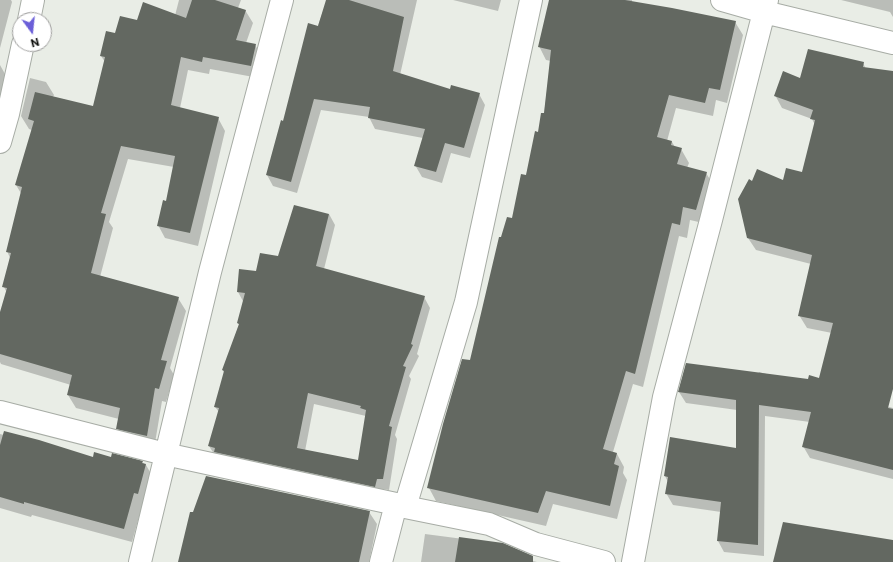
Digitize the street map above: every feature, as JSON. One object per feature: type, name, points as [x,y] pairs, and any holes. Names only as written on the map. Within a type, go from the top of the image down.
[{"type":"street","points":[[31,12],[33,0]]},
{"type":"street","points":[[140,562],[210,272],[282,0]]},
{"type":"street","points":[[381,562],[401,506],[466,302],[531,0]]},
{"type":"street","points":[[722,0],[766,6],[893,43]]},
{"type":"street","points":[[633,562],[664,397],[766,6]]},
{"type":"street","points":[[0,142],[8,114],[21,52]]},
{"type":"street","points":[[0,412],[165,454],[489,524],[536,544],[604,562]]},
{"type":"building","points":[[192,0],[215,0],[246,10],[236,40],[256,44],[251,66],[203,57],[202,62],[181,57],[171,105],[219,117],[190,233],[157,226],[163,200],[166,201],[175,156],[121,146],[101,213],[106,214],[91,273],[179,297],[161,360],[167,361],[159,389],[155,388],[147,436],[116,429],[120,408],[67,395],[72,375],[0,354],[0,312],[7,288],[2,287],[11,253],[6,252],[22,187],[15,185],[34,121],[28,119],[35,92],[93,106],[105,57],[100,56],[106,31],[115,33],[120,16],[137,20],[143,2],[186,18]]},
{"type":"building","points":[[326,0],[349,0],[404,17],[393,71],[450,89],[451,85],[480,93],[464,148],[445,143],[436,172],[414,166],[425,129],[368,118],[370,107],[314,99],[291,182],[266,175],[281,120],[283,121],[308,23],[318,26]]},
{"type":"building","points":[[549,0],[625,0],[736,21],[720,90],[709,88],[705,103],[669,95],[657,137],[672,141],[671,145],[682,148],[677,164],[707,172],[696,210],[683,207],[680,225],[672,223],[635,374],[626,371],[603,449],[617,453],[614,464],[619,466],[610,506],[546,491],[538,513],[427,488],[443,424],[462,359],[470,360],[499,237],[501,237],[507,217],[512,218],[521,174],[526,175],[535,131],[538,132],[541,113],[544,113],[551,50],[538,47]]},
{"type":"building","points":[[808,49],[864,62],[863,67],[893,71],[893,389],[888,408],[893,409],[893,470],[802,447],[811,412],[759,405],[758,545],[717,541],[721,502],[665,494],[668,477],[664,476],[670,437],[736,448],[736,400],[678,392],[686,363],[808,379],[809,375],[819,378],[833,323],[798,316],[812,255],[747,238],[738,199],[749,179],[752,181],[757,169],[783,180],[786,168],[802,172],[815,120],[810,119],[813,110],[774,96],[783,71],[800,78]]},
{"type":"building","points":[[294,205],[329,214],[316,266],[425,296],[411,344],[413,345],[403,366],[406,367],[389,426],[392,427],[383,479],[377,479],[375,487],[214,452],[215,448],[208,446],[219,408],[214,407],[224,371],[222,370],[239,324],[237,323],[245,293],[237,292],[239,269],[256,271],[260,253],[278,256]],"holes":[[[308,393],[361,406],[360,408],[366,410],[358,460],[297,448]]]},
{"type":"building","points":[[4,431],[93,457],[94,452],[111,457],[112,453],[143,461],[142,463],[146,464],[138,494],[134,493],[124,529],[0,497],[0,445]]},
{"type":"building","points":[[206,476],[370,511],[359,562],[178,562],[190,512],[193,512]]},
{"type":"building","points":[[783,522],[893,540],[893,562],[773,562]]},
{"type":"building","points":[[459,537],[503,543],[533,556],[533,562],[455,562]]}]
